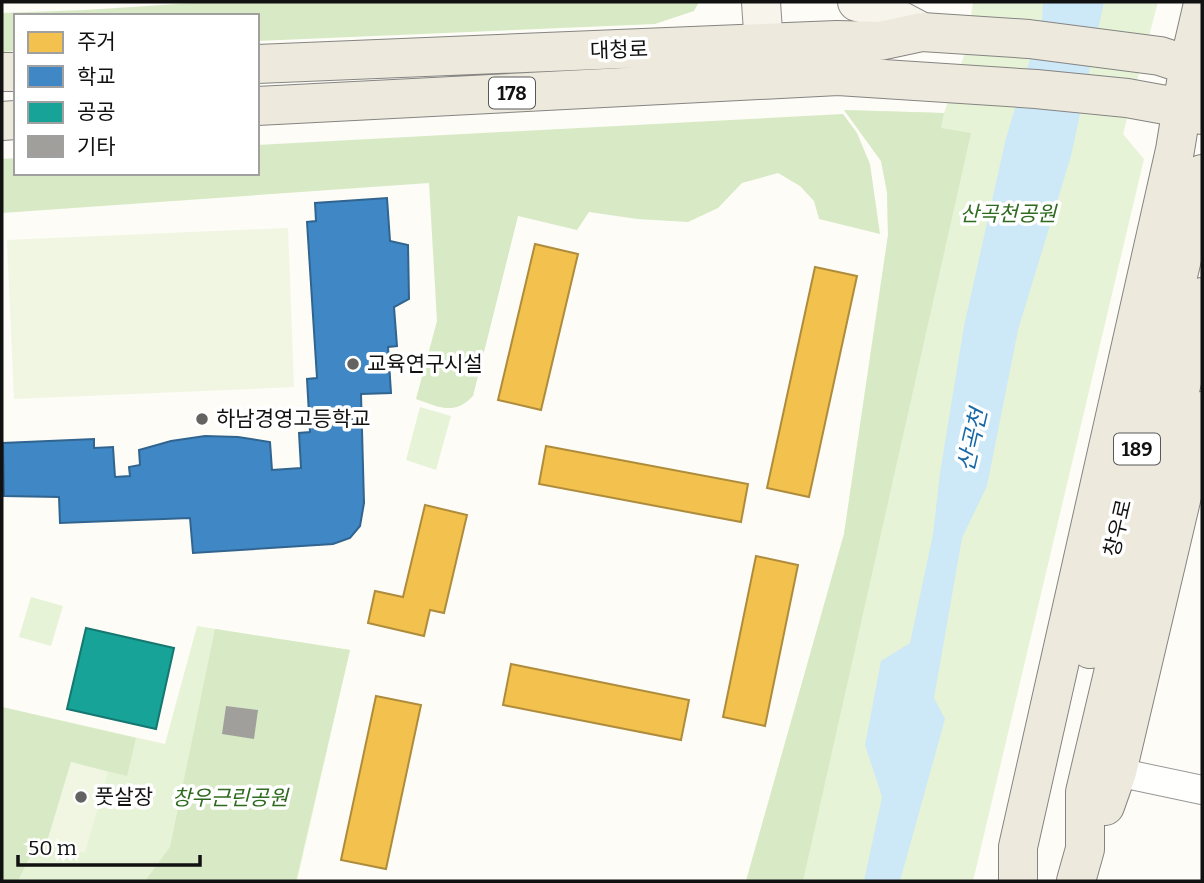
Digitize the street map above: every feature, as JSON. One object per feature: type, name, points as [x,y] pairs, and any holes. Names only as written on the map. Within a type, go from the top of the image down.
[{"type":"main road","points":[[761,2],[765,61]]},
{"type":"main road","points":[[857,2],[875,7],[922,32]]},
{"type":"main road","points":[[1018,881],[1018,847],[1169,177],[1192,112],[1202,8]]},
{"type":"main road","name":"대청로","points":[[259,106],[765,61],[837,40],[880,41],[922,32],[1029,39],[1160,56],[1196,67]]},
{"type":"main road","name":"대청로","points":[[259,64],[765,61],[838,76],[1128,98],[1192,112]]},
{"type":"main road","name":"창우로","points":[[1032,881],[1042,849],[1202,174]]},
{"type":"main road","name":"창우로","points":[[1080,865],[1085,792],[1202,297]]},
{"type":"main road","points":[[1080,865],[1117,772],[1202,411]]},
{"type":"street","points":[[1117,772],[1202,790]]},
{"type":"green space","points":[[209,2],[699,2],[694,11],[655,24],[259,41],[259,14],[14,14],[14,51],[2,52],[2,13]]},
{"type":"green space","name":"산곡천공원","points":[[973,2],[1158,2],[1123,134],[1144,159],[973,881],[746,881],[844,534],[888,235],[887,192],[881,161],[844,110],[944,113],[966,50]]},
{"type":"green space","points":[[844,110],[944,113],[941,128],[971,133],[803,881],[746,881],[844,534],[888,235],[887,192],[881,161]]},
{"type":"green space","points":[[843,114],[857,133],[870,164],[880,234],[819,219],[814,201],[800,186],[778,173],[742,183],[718,208],[688,222],[637,219],[589,212],[577,230],[518,216],[473,396],[459,406],[446,408],[416,399],[437,321],[429,183],[2,213],[2,159],[14,158],[14,175],[259,175],[259,145]]},
{"type":"green space","points":[[288,228],[294,387],[14,399],[7,240]]},
{"type":"green space","points":[[420,407],[451,416],[436,470],[406,460]]},
{"type":"green space","points":[[31,597],[63,606],[51,646],[19,637]]},
{"type":"green space","name":"창우근린공원","points":[[197,626],[350,650],[297,881],[2,881],[2,707],[165,744]]},
{"type":"green space","points":[[215,629],[350,650],[296,881],[145,881],[170,847]]},
{"type":"green space","points":[[2,707],[136,738],[127,776],[71,762],[47,842],[38,840],[18,881],[2,881]]},
{"type":"green space","name":"풋살장","points":[[71,762],[108,772],[85,853],[47,842]]},
{"type":"water","name":"산곡천","points":[[1043,2],[1104,2],[1071,156],[1018,330],[987,486],[962,538],[934,698],[945,719],[900,881],[864,881],[882,797],[865,745],[881,661],[910,643],[933,534],[964,326],[1006,138],[1042,19]]},
{"type":"building: 주거","points":[[535,244],[578,254],[541,410],[498,400]]},
{"type":"building: 주거","points":[[815,267],[857,276],[809,497],[767,488]]},
{"type":"building: 주거","points":[[546,446],[748,484],[741,522],[539,484]]},
{"type":"building: 주거","points":[[425,505],[467,515],[444,613],[430,610],[424,636],[368,623],[375,591],[403,597]]},
{"type":"building: 주거","points":[[756,556],[798,565],[765,726],[723,717]]},
{"type":"building: 주거","points":[[511,664],[689,700],[681,740],[503,705]]},
{"type":"building: 주거","points":[[376,696],[421,705],[386,869],[341,860]]},
{"type":"building: 학교","name":"교육연구시설","points":[[387,198],[390,241],[408,245],[409,299],[394,307],[397,346],[388,347],[391,393],[361,394],[364,503],[360,526],[350,538],[333,544],[193,553],[190,518],[60,523],[59,497],[4,496],[3,443],[94,439],[94,448],[113,447],[115,477],[130,476],[129,467],[140,465],[139,450],[171,441],[205,436],[238,437],[270,442],[272,470],[301,468],[299,433],[310,432],[307,379],[317,378],[307,222],[316,221],[315,203]]},
{"type":"building: 공공","points":[[86,628],[174,648],[156,729],[67,709]]},
{"type":"building: 기타","points":[[226,706],[258,710],[254,739],[222,734]]},
{"type":"place","name":"교육연구시설","points":[[353,364]]},
{"type":"place","name":"하남경영고등학교","points":[[202,419]]},
{"type":"place","name":"풋살장","points":[[81,797]]}]
